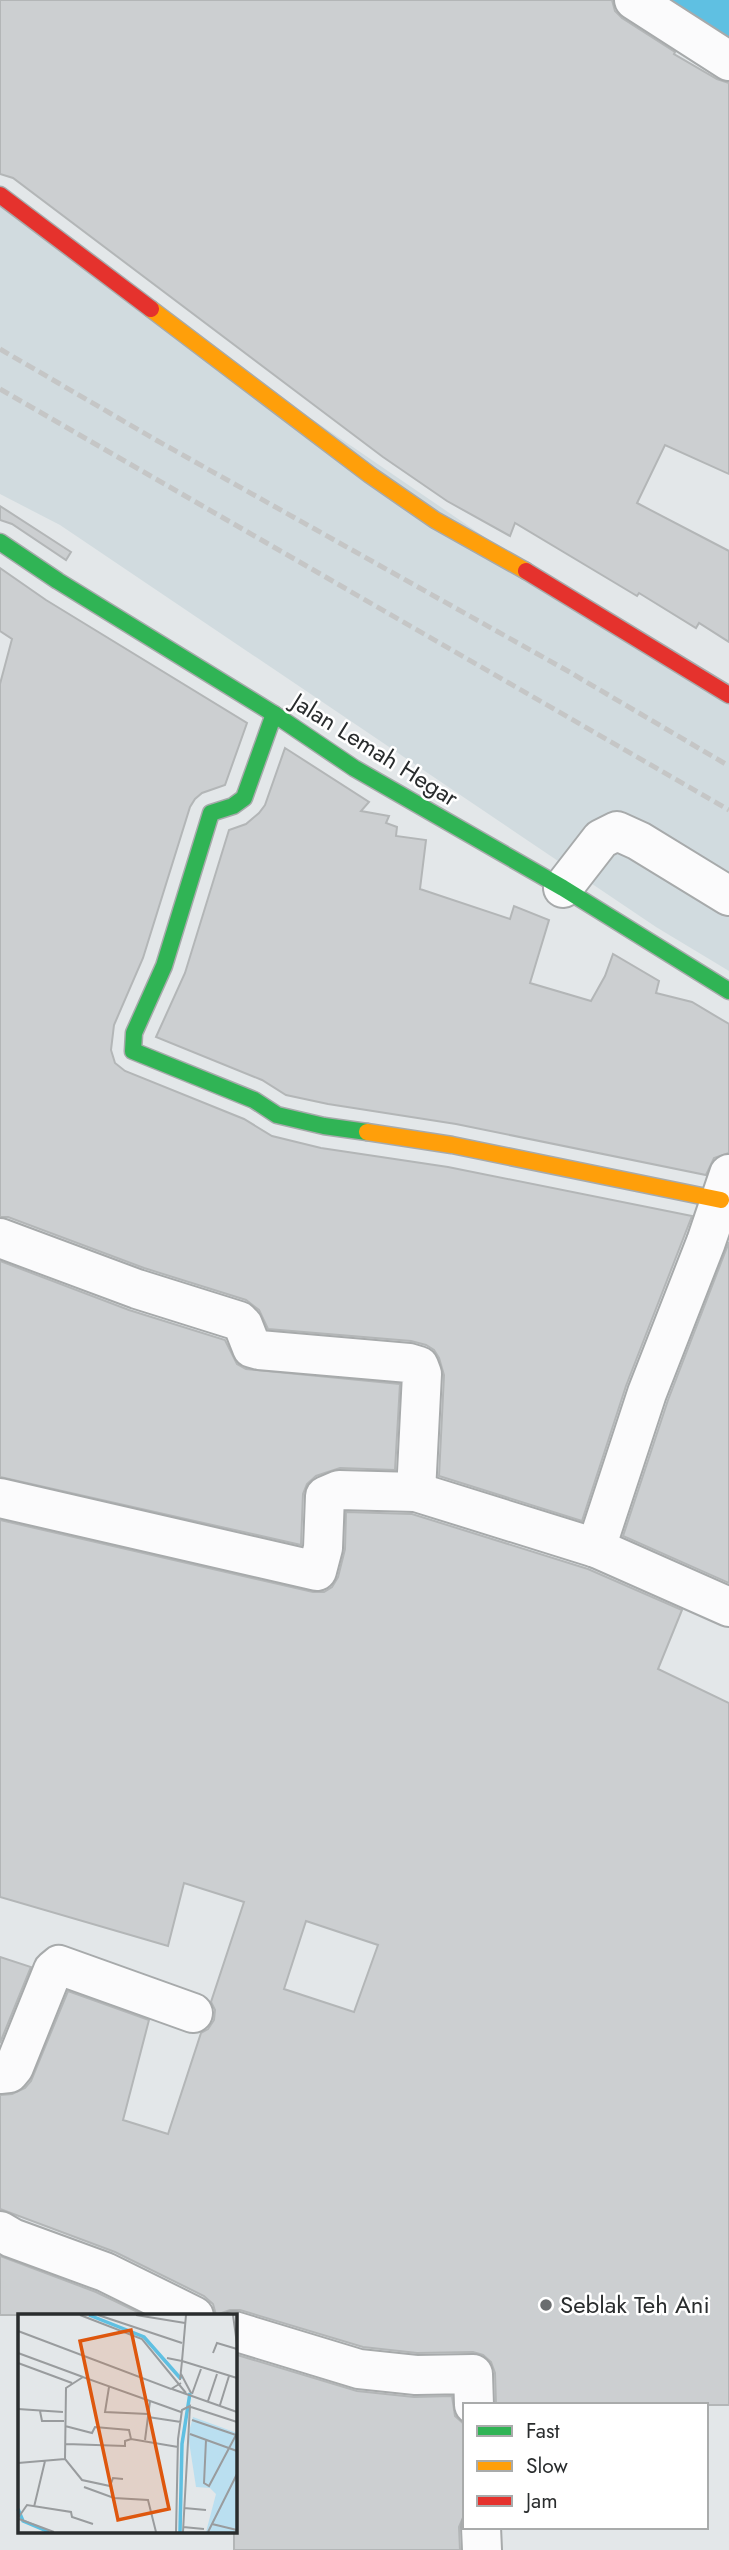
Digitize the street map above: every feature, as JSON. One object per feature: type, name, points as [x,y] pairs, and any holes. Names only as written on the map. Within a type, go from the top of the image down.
[{"type":"street","points":[[634,0],[729,61]]},
{"type":"street","points":[[0,195],[370,475],[435,520],[506,559],[729,695]]},
{"type":"street","name":"Jalan Lemah Hegar","points":[[0,542],[58,581],[274,714],[354,768],[564,888],[729,991]]},
{"type":"street","points":[[274,714],[244,798],[235,807],[211,813],[164,966],[134,1033],[133,1051],[254,1100],[277,1115],[324,1126],[725,1187],[718,1246],[647,1393],[596,1548]]},
{"type":"street","points":[[564,888],[601,839],[617,831],[639,841],[729,895]]},
{"type":"street","points":[[0,1238],[137,1289],[239,1321],[252,1348],[419,1366],[422,1374],[416,1492]]},
{"type":"street","points":[[0,1498],[317,1571],[323,1548],[326,1496],[338,1490],[416,1492],[596,1548],[729,1607]]},
{"type":"street","points":[[0,2074],[9,2073],[14,2067],[53,1970],[59,1965],[193,2013]]},
{"type":"street","points":[[0,2231],[12,2238],[106,2272],[192,2314]]},
{"type":"street","points":[[236,2332],[359,2369],[416,2375],[473,2374],[474,2403]]},
{"type":"street","points":[[481,2529],[482,2550]]},
{"type":"shaded area","points":[[0,206],[729,704],[729,971],[656,927],[60,525],[0,494]]},
{"type":"building","points":[[0,0],[612,0],[615,11],[622,18],[675,52],[674,54],[729,83],[729,474],[665,445],[637,503],[729,551],[729,642],[699,623],[696,628],[639,593],[637,596],[515,523],[510,536],[447,501],[383,457],[13,178],[0,174]]},
{"type":"building","points":[[0,506],[71,552],[66,560],[12,524],[0,520]]},
{"type":"building","points":[[0,568],[46,600],[247,723],[225,785],[202,793],[190,807],[143,958],[114,1025],[111,1050],[115,1063],[125,1071],[244,1119],[272,1136],[321,1148],[448,1167],[692,1216],[626,1386],[582,1521],[439,1476],[444,1375],[439,1358],[434,1350],[426,1345],[411,1341],[268,1329],[259,1310],[246,1300],[144,1268],[8,1217],[0,1217],[0,684],[12,639],[0,631]]},
{"type":"building","points":[[285,748],[369,802],[361,811],[389,816],[386,823],[397,827],[396,836],[426,840],[420,889],[510,919],[514,906],[549,920],[530,983],[591,1001],[613,954],[659,981],[656,993],[692,1002],[729,1024],[729,1153],[714,1158],[706,1175],[456,1124],[328,1104],[286,1095],[262,1080],[156,1037],[185,973],[229,830],[246,824],[265,805]]},
{"type":"building","points":[[729,1242],[729,1583],[623,1536],[668,1400]]},
{"type":"building","points":[[0,1261],[129,1310],[225,1340],[237,1364],[246,1369],[400,1384],[395,1470],[340,1468],[316,1476],[307,1484],[303,1494],[301,1545],[0,1477]]},
{"type":"building","points":[[346,1512],[412,1514],[588,1569],[682,1610],[658,1669],[729,1703],[729,2405],[496,2403],[495,2373],[491,2362],[483,2355],[473,2352],[417,2353],[363,2347],[240,2310],[216,2314],[213,2304],[204,2296],[115,2252],[0,2209],[0,2095],[12,2094],[25,2088],[31,2081],[68,1991],[149,2020],[123,2120],[168,2134],[201,2033],[208,2029],[214,2020],[215,2010],[211,2002],[244,1902],[184,1883],[168,1946],[0,1897],[0,1520],[313,1592],[324,1592],[332,1587],[338,1577],[345,1549]],"holes":[[[306,1921],[378,1945],[354,2012],[284,1989]]]},
{"type":"building","points":[[0,1957],[31,1967],[0,2043]]},
{"type":"building","points":[[0,2256],[96,2292],[142,2314],[18,2314],[0,2315]]},
{"type":"building","points":[[236,2355],[357,2391],[414,2397],[452,2396],[455,2416],[463,2423],[463,2518],[459,2527],[460,2550],[234,2550]]},
{"type":"waterway","points":[[689,0],[729,27]]},
{"type":"railway","points":[[0,349],[156,440],[566,670],[729,766]]},
{"type":"railway","points":[[0,389],[729,810]]},
{"type":"traffic: fast","points":[[0,542],[58,581],[274,714],[354,768],[563,888],[729,991]]},
{"type":"traffic: fast","points":[[274,714],[244,798],[233,806],[211,813],[164,966],[134,1033],[133,1051],[254,1100],[277,1115],[367,1132]]},
{"type":"traffic: slow","points":[[151,309],[370,475],[435,520],[526,571]]},
{"type":"traffic: slow","points":[[367,1132],[452,1145],[721,1200]]},
{"type":"traffic: jam","points":[[0,195],[151,309]]},
{"type":"traffic: jam","points":[[526,571],[729,695]]},
{"type":"place","name":"Seblak Teh Ani","points":[[546,2305]]}]
